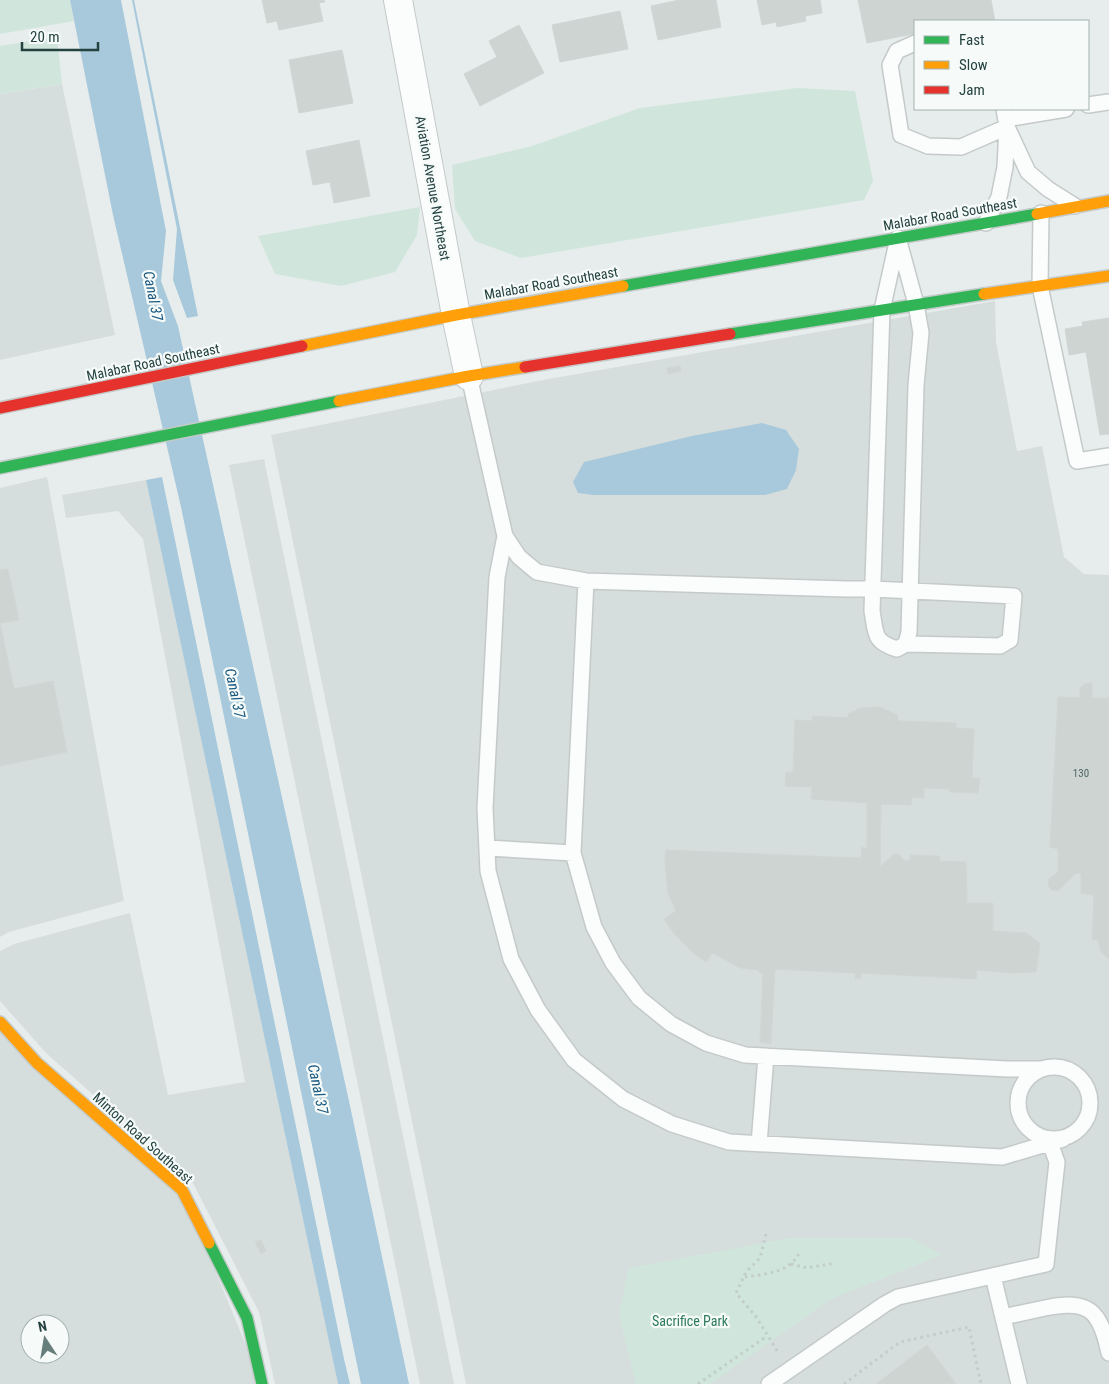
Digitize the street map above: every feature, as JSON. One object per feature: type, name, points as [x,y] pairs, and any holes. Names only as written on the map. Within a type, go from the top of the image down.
[{"type":"main road","name":"Malabar Road Southeast","points":[[0,408],[456,314],[1109,201]]},
{"type":"main road","points":[[0,468],[469,376],[916,304],[1109,276]]},
{"type":"main road","name":"Minton Road Southeast","points":[[0,1022],[37,1064],[182,1190],[247,1318],[262,1384]]},
{"type":"street","name":"Aviation Avenue Northeast","points":[[398,0],[469,376]]},
{"type":"lane","points":[[914,43],[897,51],[890,65],[901,135],[928,146],[961,147],[1006,118],[1059,110]]},
{"type":"lane","points":[[1089,105],[1109,102]]},
{"type":"lane","points":[[1006,118],[1028,172],[1048,189],[1076,207]]},
{"type":"lane","points":[[986,223],[999,197],[1004,167],[1006,118]]},
{"type":"lane","points":[[1041,213],[1040,286],[1077,461],[1109,456]]},
{"type":"lane","points":[[898,238],[916,304],[921,333],[916,385],[909,632],[906,644]]},
{"type":"lane","points":[[469,376],[505,536],[519,557],[538,572],[586,581],[846,589],[873,588],[1014,596],[1010,640],[1000,646],[906,644],[897,649],[884,646],[876,635],[872,611],[873,588],[882,310],[898,238]]},
{"type":"lane","points":[[505,536],[497,577],[485,808],[488,871],[511,959],[538,1010],[574,1060],[623,1098],[672,1124],[729,1142],[1002,1157],[1056,1141],[1077,1132],[1088,1118],[1091,1100],[1085,1084],[1077,1075],[1069,1070],[1054,1067],[1007,1069],[745,1055],[706,1043],[672,1024],[639,998],[613,963],[594,927],[573,852],[586,581]]},
{"type":"lane","points":[[487,848],[573,852]]},
{"type":"lane","points":[[759,1144],[766,1056]]},
{"type":"lane","points":[[1041,1069],[1030,1075],[1022,1085],[1018,1092],[1017,1110],[1021,1122],[1028,1130],[1044,1139],[1056,1141]]},
{"type":"lane","points":[[769,1384],[885,1304],[898,1298],[1046,1264],[1057,1162],[1056,1141]]},
{"type":"lane","points":[[993,1276],[1019,1384]]},
{"type":"lane","points":[[1003,1317],[1064,1304],[1078,1305],[1090,1312],[1099,1321],[1106,1336],[1109,1353]]},
{"type":"path","points":[[766,1234],[760,1258],[746,1272],[736,1293],[757,1318],[780,1355]]},
{"type":"path","points":[[744,1277],[769,1274],[787,1267],[797,1258],[799,1253]]},
{"type":"path","points":[[790,1264],[807,1268],[835,1264]]},
{"type":"path","points":[[844,1384],[900,1342],[969,1327],[981,1384]]},
{"type":"path","points":[[698,1384],[767,1336]]},
{"type":"shaded area","points":[[62,84],[115,335],[0,360],[0,94]]},
{"type":"shaded area","points":[[995,301],[996,342],[1017,451],[1042,446],[1064,557],[1084,574],[1109,575],[1109,1384],[466,1384],[271,435],[543,380]]},
{"type":"shaded area","points":[[264,459],[454,1384],[420,1384],[229,465]]},
{"type":"shaded area","points":[[47,477],[124,901],[9,932],[0,937],[0,488]]},
{"type":"shaded area","points":[[146,480],[338,1384],[275,1384],[259,1312],[193,1183],[46,1053],[0,1001],[0,951],[14,944],[130,913],[168,1095],[245,1082],[143,539],[118,511],[66,518],[62,495]]},
{"type":"shaded area","points":[[0,1022],[182,1190],[262,1384],[0,1384]]},
{"type":"green space","points":[[0,0],[70,0],[74,21],[0,34]]},
{"type":"green space","points":[[57,37],[62,84],[0,94],[0,46]]},
{"type":"green space","points":[[797,88],[855,91],[873,181],[864,200],[521,258],[475,241],[455,209],[452,165],[532,146],[640,108]]},
{"type":"green space","points":[[420,207],[417,235],[395,272],[341,286],[275,274],[258,236]]},
{"type":"green space","name":"Sacrifice Park","points":[[791,1238],[911,1238],[942,1255],[831,1299],[710,1384],[636,1384],[619,1314],[629,1268]]},
{"type":"water","name":"Canal 37","points":[[70,0],[121,0],[166,231],[161,281],[178,326],[349,1101],[409,1384],[361,1384],[181,507],[113,215]]},
{"type":"water","points":[[132,0],[134,0],[198,316],[187,318],[173,280],[177,229]]},
{"type":"water","points":[[762,423],[786,430],[799,449],[796,470],[787,489],[765,495],[594,495],[578,493],[573,482],[584,462],[692,436]]},
{"type":"water","points":[[162,477],[350,1384],[338,1384],[146,480]]},
{"type":"building","points":[[262,0],[324,0],[325,2],[319,3],[323,21],[279,30],[277,21],[267,23]]},
{"type":"building","points":[[679,0],[716,0],[721,27],[658,40],[651,6]]},
{"type":"building","points":[[757,0],[820,0],[822,13],[805,16],[806,21],[777,27],[776,22],[762,25]]},
{"type":"building","points":[[858,0],[991,0],[995,20],[914,20],[914,38],[913,34],[867,43]]},
{"type":"building","points":[[620,11],[628,49],[560,62],[552,25]]},
{"type":"building","points":[[519,25],[544,73],[480,106],[464,74],[497,57],[489,41]]},
{"type":"building","points":[[342,50],[353,103],[299,113],[289,60]]},
{"type":"building","points":[[359,140],[370,196],[334,203],[330,182],[313,185],[306,151]]},
{"type":"building","points":[[1109,318],[1109,434],[1100,435],[1086,352],[1069,355],[1065,329],[1083,326],[1082,322]]},
{"type":"building","points":[[680,366],[681,371],[668,374],[667,368]]},
{"type":"building","points":[[8,569],[19,620],[0,623],[0,570]]},
{"type":"building","points":[[0,623],[14,689],[53,681],[67,752],[0,766]]},
{"type":"building","points":[[1092,683],[1092,698],[1109,698],[1109,959],[1101,952],[1098,940],[1092,939],[1094,895],[1081,893],[1081,874],[1076,873],[1058,891],[1052,890],[1048,885],[1049,879],[1058,872],[1058,849],[1050,847],[1058,697],[1080,698],[1080,688],[1084,684]]},
{"type":"building","points":[[880,707],[897,715],[898,721],[956,723],[956,728],[974,729],[972,778],[980,778],[978,793],[950,792],[949,789],[924,788],[924,798],[912,797],[911,805],[881,804],[880,867],[894,854],[899,854],[904,861],[910,860],[910,855],[939,856],[940,861],[966,862],[967,903],[993,903],[993,931],[1026,933],[1040,943],[1036,972],[1014,973],[977,970],[976,979],[861,973],[861,978],[855,979],[856,973],[775,969],[771,1044],[760,1042],[763,973],[760,973],[758,970],[741,968],[712,953],[706,962],[692,952],[672,931],[664,919],[676,911],[668,893],[665,862],[666,850],[861,858],[862,847],[867,849],[867,803],[811,799],[812,787],[785,786],[786,772],[793,772],[795,720],[812,721],[812,716],[848,718],[848,714],[861,708]]},
{"type":"building","points":[[261,1240],[266,1251],[261,1254],[255,1242]]},
{"type":"building","points":[[927,1345],[956,1384],[876,1384]]},
{"type":"traffic: fast","points":[[623,286],[1037,214]]},
{"type":"traffic: fast","points":[[730,334],[984,294]]},
{"type":"traffic: fast","points":[[0,468],[339,401]]},
{"type":"traffic: fast","points":[[209,1243],[247,1318],[262,1384]]},
{"type":"traffic: slow","points":[[1037,214],[1109,201]]},
{"type":"traffic: slow","points":[[984,294],[1109,276]]},
{"type":"traffic: slow","points":[[302,346],[456,315],[623,286]]},
{"type":"traffic: slow","points":[[339,401],[525,367]]},
{"type":"traffic: slow","points":[[0,1022],[37,1063],[182,1190],[209,1243]]},
{"type":"traffic: jam","points":[[525,367],[730,334]]},
{"type":"traffic: jam","points":[[0,408],[302,346]]}]
